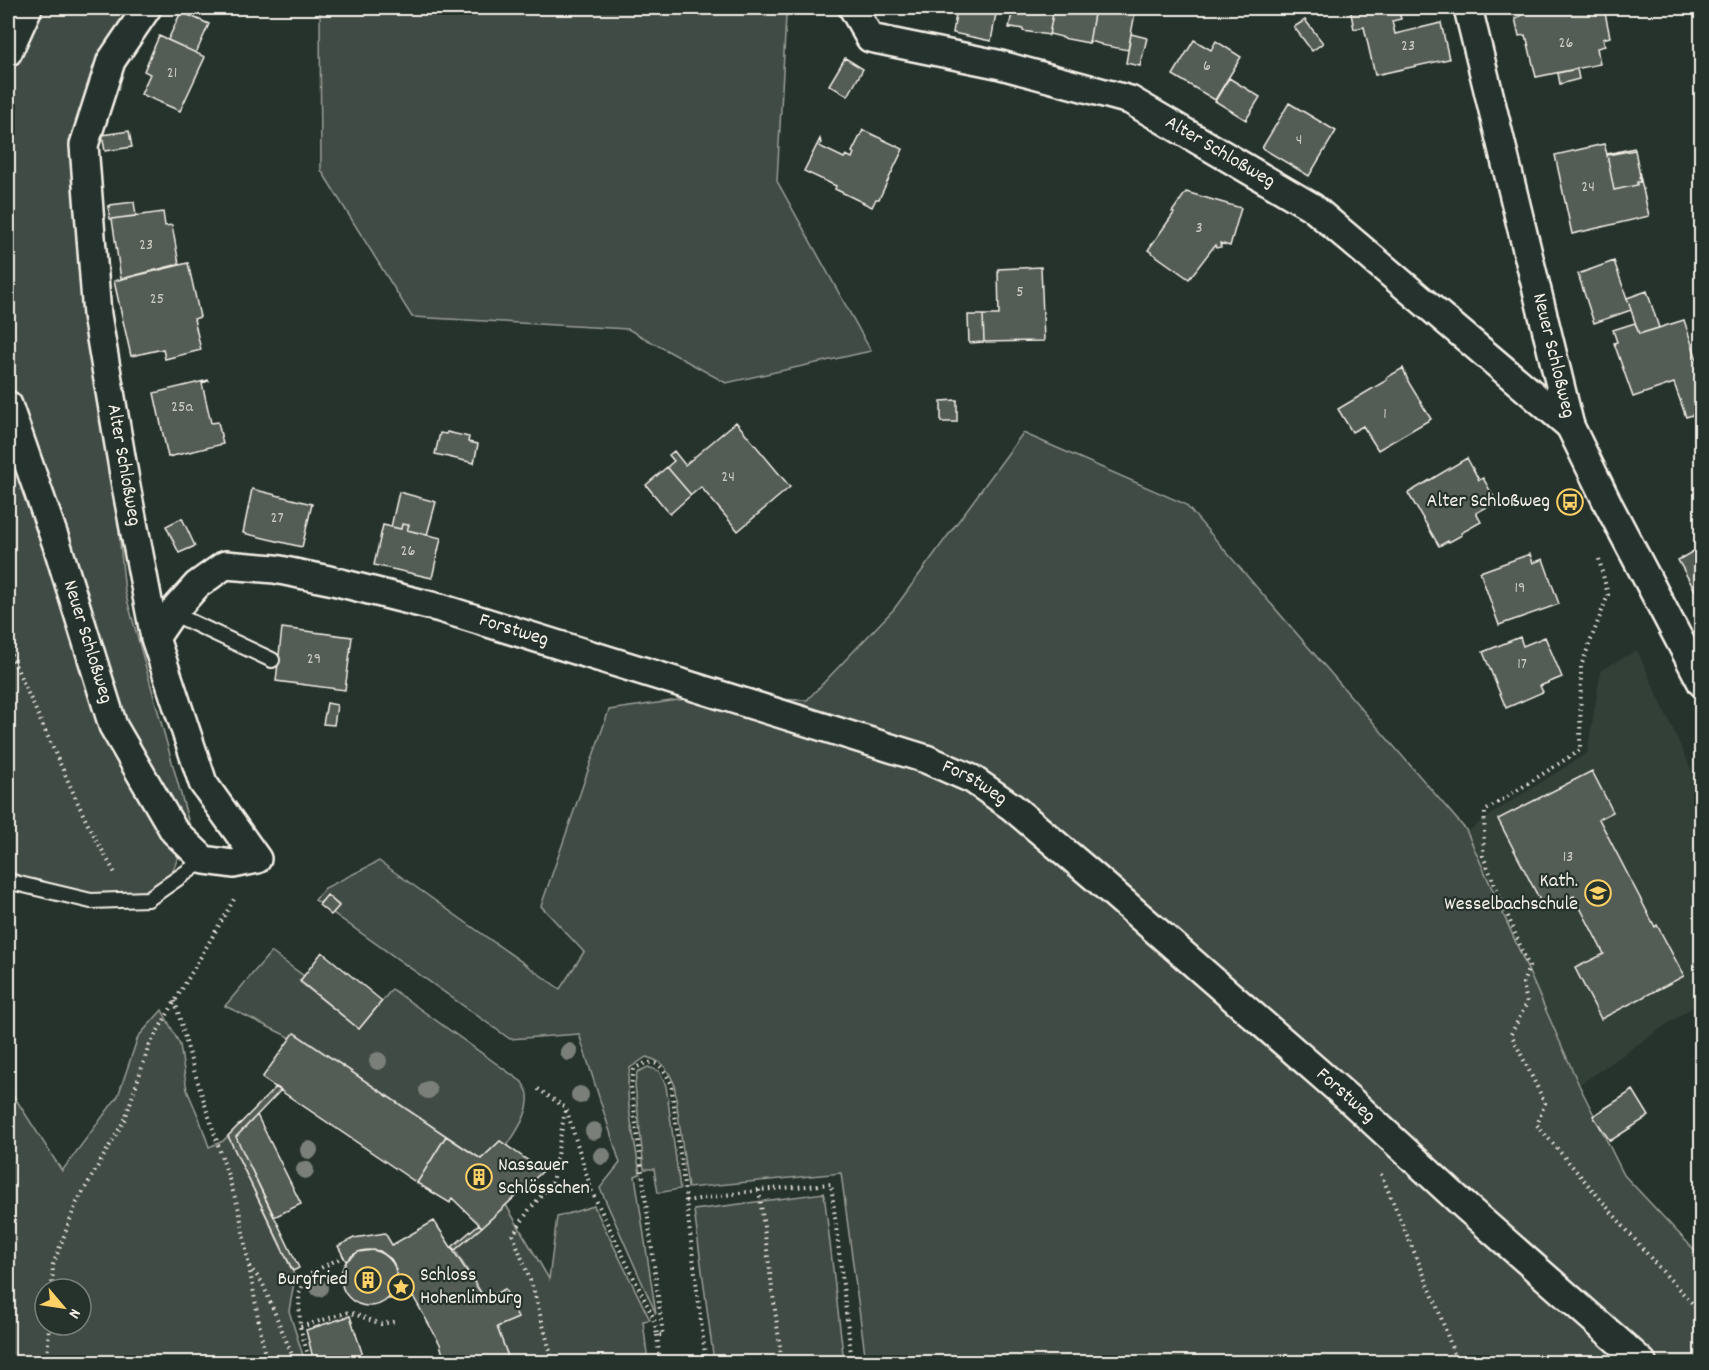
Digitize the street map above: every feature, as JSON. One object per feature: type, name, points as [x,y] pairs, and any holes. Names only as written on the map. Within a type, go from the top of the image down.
[{"type":"street","points":[[8,52],[28,8]]},
{"type":"street","name":"Alter Schloßweg","points":[[147,8],[111,61],[84,145],[97,315],[155,638],[203,783],[257,859]]},
{"type":"street","name":"Alter Schloßweg","points":[[853,8],[870,38],[997,64],[1130,100],[1312,207],[1570,426]]},
{"type":"street","name":"Neuer Schloßweg","points":[[1468,8],[1570,426],[1608,504],[1694,648],[1701,683]]},
{"type":"street","name":"Neuer Schloßweg","points":[[8,405],[57,545],[113,726],[174,831],[204,860]]},
{"type":"street","name":"Forstweg","points":[[155,638],[172,613],[197,585],[225,566],[275,569],[328,580],[451,612],[926,759],[972,778],[1012,807],[1097,879],[1349,1099],[1466,1207],[1642,1362]]},
{"type":"street","points":[[204,860],[233,864],[257,859]]},
{"type":"lane","points":[[172,613],[272,660]]},
{"type":"lane","points":[[8,880],[91,902],[148,899],[204,860]]},
{"type":"path","points":[[1597,551],[1608,595],[1581,666],[1580,750],[1485,811],[1483,856],[1529,967],[1523,983],[1527,1003],[1511,1034],[1545,1103],[1537,1125],[1654,1263],[1701,1314]]},
{"type":"path","points":[[8,649],[87,823],[130,900]]},
{"type":"path","points":[[52,1277],[53,1265],[76,1204],[125,1119],[149,1046],[257,859]]},
{"type":"path","points":[[175,1001],[192,1064],[239,1210],[266,1362]]},
{"type":"path","points":[[657,1335],[663,1335],[631,1086],[634,1069],[645,1062],[655,1063],[663,1068],[671,1083],[706,1362]]},
{"type":"path","points":[[538,1089],[566,1108],[592,1192],[654,1319],[660,1362]]},
{"type":"path","points":[[553,1362],[533,1288],[513,1235],[529,1210],[552,1183],[566,1108]]},
{"type":"path","points":[[1381,1173],[1435,1301],[1457,1362]]},
{"type":"path","points":[[686,1201],[759,1190],[831,1184],[852,1362]]},
{"type":"path","points":[[759,1190],[782,1362]]},
{"type":"path","points":[[310,1362],[300,1327],[299,1294],[307,1275],[344,1256]]},
{"type":"path","points":[[249,1266],[262,1282],[295,1362]]},
{"type":"path","points":[[300,1327],[349,1312],[381,1324],[398,1321]]},
{"type":"path","points":[[47,1362],[48,1337]]},
{"type":"shaded area","points":[[8,8],[147,8],[84,145],[97,316],[125,592],[190,827],[166,888],[113,899],[44,887],[8,870]]},
{"type":"shaded area","points":[[320,8],[799,8],[786,16],[777,181],[871,351],[726,383],[628,329],[412,317],[321,170]]},
{"type":"shaded area","points":[[1023,433],[1185,504],[1466,830],[1579,1085],[1624,1175],[1701,1257],[1701,1362],[866,1362],[841,1173],[688,1188],[674,1083],[664,1066],[646,1057],[630,1068],[628,1093],[640,1174],[635,1176],[656,1314],[600,1188],[620,1163],[579,1034],[510,1039],[333,913],[339,905],[327,896],[320,903],[315,900],[325,888],[379,861],[560,989],[584,952],[541,906],[609,710],[692,698],[807,700],[894,609]]},
{"type":"shaded area","name":"Kath. Wesselbachschule","points":[[1637,650],[1701,791],[1701,1001],[1579,1085],[1468,831],[1587,753],[1601,670]]},
{"type":"shaded area","points":[[271,952],[304,976],[300,982],[359,1029],[392,989],[522,1082],[528,1093],[527,1109],[507,1146],[500,1141],[481,1159],[295,1033],[291,1038],[225,1006]]},
{"type":"shaded area","points":[[162,1010],[180,1045],[187,1090],[209,1147],[223,1141],[228,1136],[295,1277],[289,1311],[305,1362],[8,1362],[8,1087],[62,1171],[118,1096],[138,1037]]},
{"type":"shaded area","points":[[648,1067],[659,1071],[666,1086],[680,1189],[658,1193],[654,1169],[644,1169],[635,1085],[637,1072]]},
{"type":"shaded area","points":[[824,1193],[844,1362],[714,1362],[694,1210]]},
{"type":"shaded area","points":[[506,1205],[549,1279],[557,1217],[594,1206],[650,1320],[643,1321],[648,1362],[510,1362],[497,1327],[517,1318],[505,1289],[485,1299],[455,1250]]},
{"type":"building","points":[[957,8],[997,8],[991,41],[953,33]]},
{"type":"building","points":[[1013,8],[1054,8],[1049,35],[1009,28]]},
{"type":"building","points":[[1054,8],[1095,8],[1089,43],[1049,35]]},
{"type":"building","points":[[1095,8],[1136,8],[1128,50],[1089,41]]},
{"type":"building","points":[[1350,8],[1398,8],[1401,19],[1392,21],[1395,34],[1441,23],[1449,59],[1375,75],[1364,27],[1354,29]]},
{"type":"building","points":[[1540,8],[1604,8],[1610,37],[1603,39],[1605,46],[1597,48],[1600,64],[1536,77],[1527,39],[1525,35],[1519,36],[1515,18],[1521,16],[1521,11]]},
{"type":"building","points":[[181,12],[209,24],[196,53],[168,40]]},
{"type":"building","points":[[1305,20],[1323,43],[1312,51],[1294,27]]},
{"type":"building","points":[[1131,34],[1147,38],[1140,66],[1126,63]]},
{"type":"building","points":[[159,36],[205,57],[180,111],[141,94],[150,74],[144,71]]},
{"type":"building","points":[[1194,40],[1211,50],[1216,41],[1241,57],[1215,100],[1173,75]]},
{"type":"building","points":[[845,58],[863,69],[848,96],[829,85]]},
{"type":"building","points":[[1577,69],[1579,79],[1560,84],[1558,73]]},
{"type":"building","points":[[1229,78],[1260,97],[1246,120],[1215,101]]},
{"type":"building","points":[[1289,103],[1336,131],[1309,176],[1262,148]]},
{"type":"building","points":[[863,130],[903,149],[879,199],[876,199],[872,207],[804,171],[820,139],[819,146],[844,158],[846,155],[852,158],[854,153],[852,152]]},
{"type":"building","points":[[129,131],[132,147],[105,151],[102,135]]},
{"type":"building","points":[[1604,144],[1607,154],[1634,148],[1635,150],[1607,155],[1614,190],[1637,185],[1637,182],[1640,182],[1640,176],[1649,216],[1572,234],[1555,155]]},
{"type":"building","points":[[1635,150],[1640,182],[1637,182],[1637,185],[1614,190],[1607,155]]},
{"type":"building","points":[[1186,192],[1241,208],[1230,246],[1220,243],[1221,247],[1216,248],[1215,245],[1189,279],[1148,250]]},
{"type":"building","points":[[134,202],[136,216],[110,219],[108,206]]},
{"type":"building","points":[[163,212],[165,226],[172,225],[179,264],[121,279],[112,219]]},
{"type":"building","points":[[1614,261],[1631,310],[1594,323],[1578,274]]},
{"type":"building","points":[[188,263],[200,317],[194,319],[201,350],[165,359],[163,349],[131,356],[114,281]]},
{"type":"building","points":[[1041,267],[1044,341],[984,342],[983,315],[999,315],[998,269]]},
{"type":"building","points":[[1647,291],[1659,328],[1639,334],[1627,298]]},
{"type":"building","points":[[968,315],[983,315],[984,342],[969,343]]},
{"type":"building","points":[[1684,320],[1699,366],[1702,365],[1702,412],[1686,417],[1674,383],[1633,397],[1614,343],[1617,342],[1613,330],[1635,323],[1639,334]]},
{"type":"building","points":[[1403,368],[1409,383],[1431,419],[1378,450],[1363,426],[1352,432],[1338,409]]},
{"type":"building","points":[[208,380],[202,383],[211,423],[218,422],[223,444],[168,457],[154,393]]},
{"type":"building","points":[[957,400],[957,422],[941,422],[941,401]]},
{"type":"building","points":[[736,422],[790,487],[738,531],[701,487],[691,495],[667,467],[674,461],[669,455],[674,451],[685,465]]},
{"type":"building","points":[[447,432],[469,437],[468,442],[478,444],[474,463],[435,454],[440,433],[446,434]]},
{"type":"building","points":[[1467,458],[1479,480],[1483,478],[1497,503],[1476,513],[1481,522],[1461,533],[1462,535],[1439,546],[1408,493]]},
{"type":"building","points":[[667,467],[691,495],[670,514],[646,485]]},
{"type":"building","points":[[252,489],[312,504],[302,547],[243,533]]},
{"type":"building","points":[[399,492],[436,502],[427,535],[407,530],[409,525],[402,524],[401,529],[391,527]]},
{"type":"building","points":[[182,518],[195,546],[179,553],[166,526]]},
{"type":"building","points":[[402,524],[409,525],[407,530],[441,538],[432,578],[374,565],[383,525],[401,529]]},
{"type":"building","points":[[1702,538],[1702,603],[1678,560],[1699,548],[1695,541]]},
{"type":"building","points":[[1530,554],[1533,563],[1543,559],[1559,604],[1499,625],[1480,572]]},
{"type":"building","points":[[282,628],[352,637],[345,690],[276,681]]},
{"type":"building","points":[[1520,637],[1523,646],[1545,637],[1562,677],[1540,686],[1543,692],[1506,708],[1483,652]]},
{"type":"building","points":[[327,703],[337,705],[334,725],[323,724]]},
{"type":"building","points":[[1592,771],[1613,812],[1599,819],[1655,927],[1657,925],[1684,976],[1601,1019],[1575,968],[1604,954],[1574,896],[1550,908],[1543,906],[1498,819]]},
{"type":"building","points":[[327,895],[339,906],[331,915],[319,905]]},
{"type":"building","points":[[322,952],[382,1001],[359,1029],[300,981]]},
{"type":"building","points":[[294,1033],[446,1136],[417,1183],[262,1078]]},
{"type":"building","points":[[276,1087],[281,1090],[236,1137],[299,1268],[293,1271],[228,1136]]},
{"type":"building","points":[[1633,1090],[1649,1116],[1610,1141],[1593,1116]]},
{"type":"building","points":[[257,1115],[301,1204],[274,1217],[236,1137]]},
{"type":"building","name":"Nassauer Schlösschen","points":[[446,1136],[481,1159],[500,1141],[543,1171],[482,1227],[452,1198],[450,1203],[417,1183]]},
{"type":"building","points":[[434,1221],[485,1299],[505,1289],[518,1318],[497,1327],[510,1362],[445,1362],[440,1344],[414,1298],[388,1299],[397,1276],[391,1259],[380,1251],[373,1250],[358,1252],[346,1261],[338,1246],[354,1238],[385,1233],[392,1245]]},
{"type":"building","points":[[479,1224],[482,1227],[455,1250],[452,1247]]},
{"type":"building","name":"Burgfried","points":[[363,1250],[375,1250],[389,1258],[397,1272],[395,1289],[389,1298],[375,1306],[363,1306],[346,1294],[341,1284],[341,1272],[353,1255]]},
{"type":"building","points":[[350,1316],[365,1362],[314,1362],[306,1330]]},
{"type":"place","name":"Alter Schloßweg","points":[[1570,502]]},
{"type":"place","name":"Kath. Wesselbachschule","points":[[1598,893]]},
{"type":"place","name":"Nassauer Schlösschen","points":[[479,1177]]},
{"type":"place","name":"Burgfried","points":[[368,1280]]},
{"type":"place","name":"Schloss Hohenlimburg","points":[[401,1287]]}]
